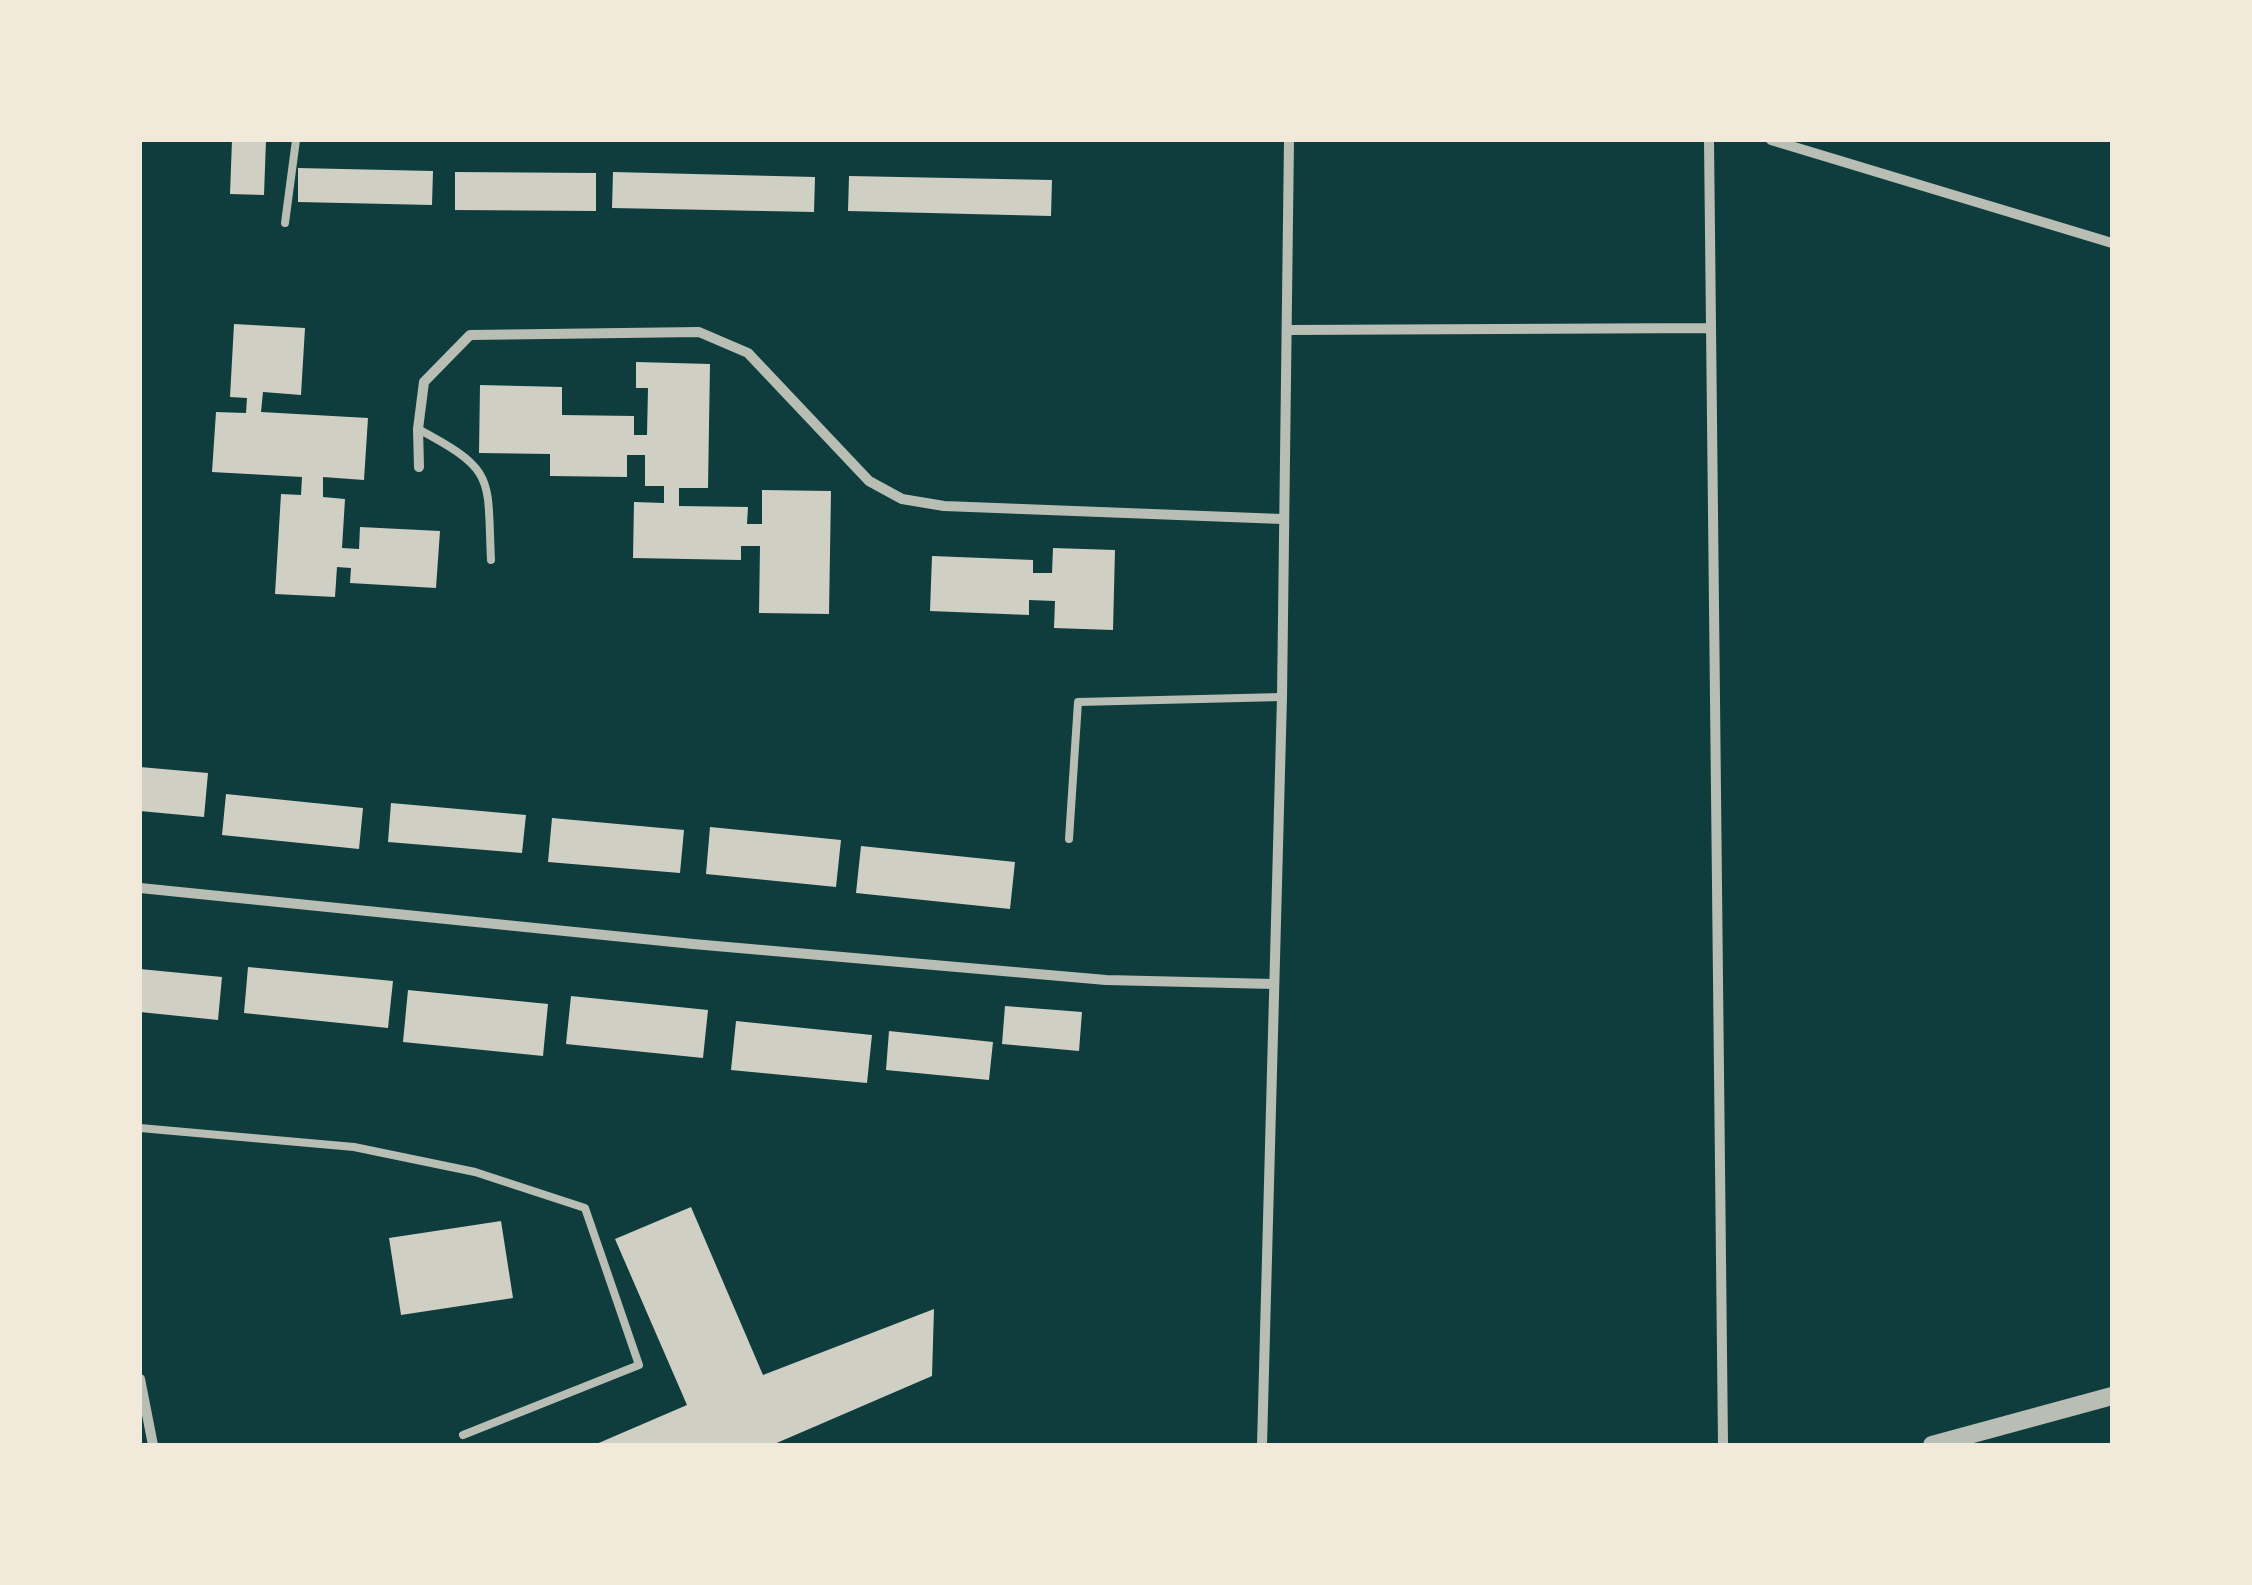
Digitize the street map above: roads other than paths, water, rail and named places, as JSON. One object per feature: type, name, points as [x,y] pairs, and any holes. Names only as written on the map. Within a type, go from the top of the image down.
[{"type":"street","points":[[1262,1445],[1282,697],[1289,140]]},
{"type":"street","points":[[1710,140],[1723,1445]]},
{"type":"street","points":[[1771,140],[2112,242]]},
{"type":"street","points":[[1288,330],[1711,328]]},
{"type":"street","points":[[419,467],[418,429],[424,382],[470,335],[699,332],[748,353],[869,481],[902,499],[944,506],[1282,520]]},
{"type":"street","points":[[140,888],[693,944],[1106,980],[1274,984]]},
{"type":"street","points":[[140,1379],[153,1445]]},
{"type":"street","points":[[1932,1445],[2112,1396]]},
{"type":"lane","points":[[285,223],[296,140]]},
{"type":"lane","points":[[418,429],[464,455],[482,474],[487,486],[491,560]]},
{"type":"lane","points":[[1069,839],[1078,702],[1282,697]]},
{"type":"lane","points":[[140,1128],[354,1147],[475,1172],[586,1208],[639,1365],[464,1435]]}]
